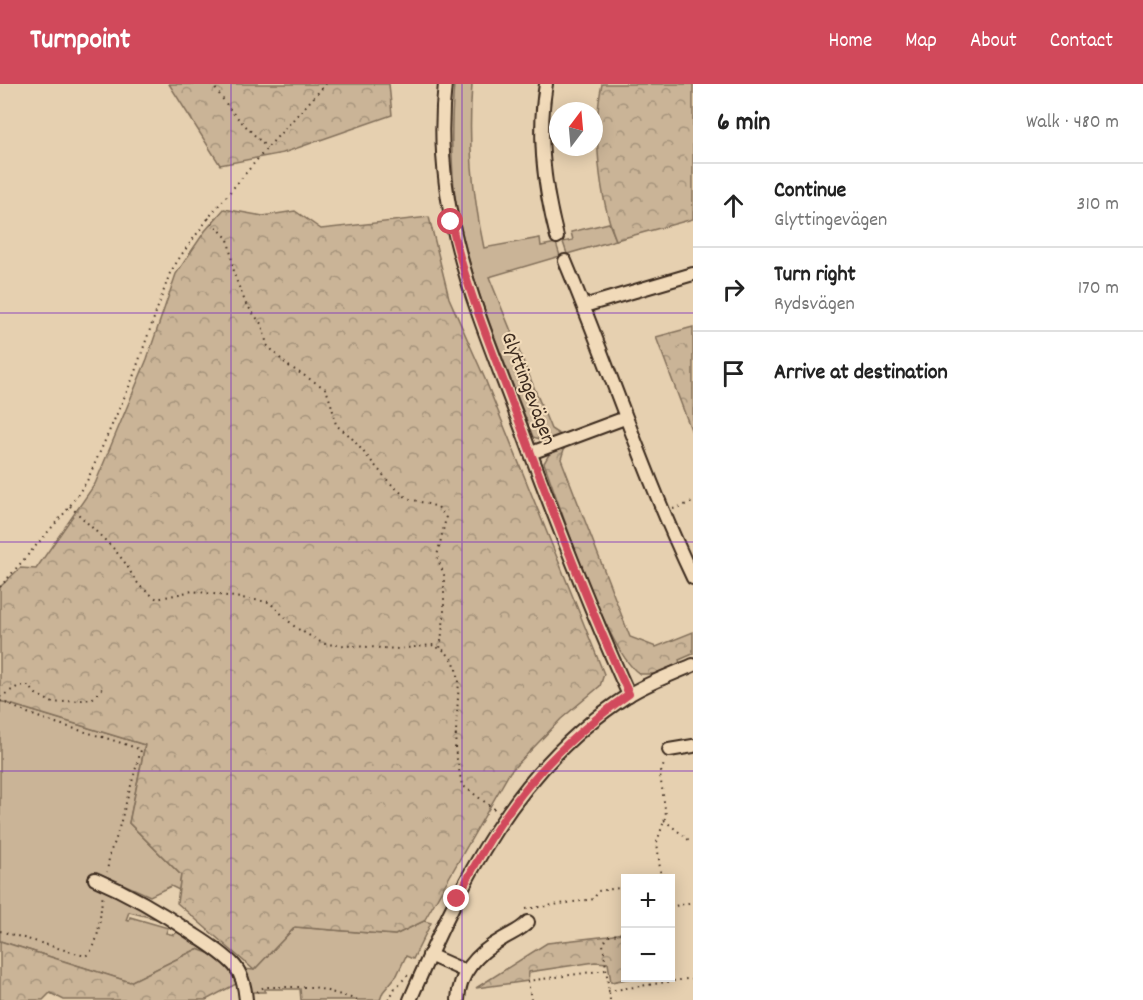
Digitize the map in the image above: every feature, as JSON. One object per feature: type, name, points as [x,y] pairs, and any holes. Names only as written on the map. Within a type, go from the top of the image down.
[{"type":"street","name":"Glyttingevägen","points":[[445,84],[443,156],[449,210],[459,255],[531,453],[603,638],[629,694]]},
{"type":"street","points":[[546,84],[542,140],[544,174],[557,237]]},
{"type":"street","points":[[565,261],[625,418],[664,512],[690,563],[693,578]]},
{"type":"street","points":[[584,306],[693,274]]},
{"type":"street","points":[[531,453],[625,418]]},
{"type":"street","points":[[410,1000],[476,861],[504,816],[529,783],[567,742],[629,694],[693,665]]},
{"type":"street","points":[[669,750],[693,746]]},
{"type":"street","points":[[100,881],[158,909],[213,947],[235,966],[246,997]]},
{"type":"street","points":[[458,1000],[460,984],[465,971],[483,952],[528,922]]},
{"type":"street","points":[[429,956],[465,971]]},
{"type":"path","points":[[212,84],[232,112],[267,148]]},
{"type":"path","points":[[0,587],[70,506],[87,481],[132,380],[170,273],[208,218],[267,148],[326,84]]},
{"type":"path","points":[[208,218],[228,238],[235,277],[246,304],[262,325],[267,345],[287,365],[326,389],[336,425],[350,436],[389,482],[407,498],[438,507],[446,518],[437,556],[444,575],[444,617],[440,649]]},
{"type":"path","points":[[664,512],[693,502]]},
{"type":"path","points":[[70,506],[120,556],[143,589],[157,599],[192,591],[269,602],[296,628],[324,644],[398,649],[432,645],[445,651],[454,662],[459,680],[455,749],[462,785],[504,816]]},
{"type":"path","points":[[0,697],[19,686],[29,686],[36,694],[53,703],[92,699],[104,687]]},
{"type":"path","points":[[0,701],[29,714],[98,734],[141,750],[115,842],[100,881],[96,941],[91,953],[85,956],[0,931]]},
{"type":"path","points":[[660,874],[657,842],[666,815],[660,775],[669,750]]},
{"type":"path","points":[[664,820],[690,841]]},
{"type":"path","points":[[526,909],[594,899],[598,891],[621,888]]},
{"type":"path","points":[[675,906],[693,902]]},
{"type":"path","points":[[610,1000],[603,944],[609,936],[621,933]]},
{"type":"path","points":[[531,1000],[528,981],[606,970]]},
{"type":"path","points":[[608,991],[693,978]]},
{"type":"path","points":[[246,997],[264,987],[314,987],[358,1000]]},
{"type":"green space","points":[[169,84],[389,84],[392,115],[283,153],[220,165]]},
{"type":"green space","points":[[454,84],[472,84],[470,126],[472,167],[476,207],[484,248],[540,238],[541,246],[556,243],[560,256],[489,277],[551,429],[562,436],[546,441],[533,437],[489,322],[462,233],[456,203],[452,158]]},
{"type":"green space","points":[[602,84],[693,84],[693,219],[616,240],[601,184],[599,156],[603,156],[603,102],[599,102]]},
{"type":"green space","points":[[224,209],[263,216],[295,211],[321,229],[429,217],[449,298],[485,379],[604,674],[600,686],[561,719],[510,772],[424,921],[395,935],[295,927],[254,970],[177,903],[181,875],[129,823],[145,745],[0,701],[0,587],[20,568],[36,569],[95,484],[147,359],[176,274],[205,231]]},
{"type":"green space","points":[[609,223],[616,240],[567,254],[563,242],[573,240],[571,232]]},
{"type":"green space","points":[[693,327],[693,435],[656,337]]},
{"type":"green space","points":[[565,446],[561,459],[630,637],[656,647],[693,632],[693,654],[679,660],[680,663],[654,674],[640,674],[627,661],[613,639],[586,577],[544,463],[551,451]]},
{"type":"green space","points":[[0,701],[145,745],[129,823],[181,875],[179,890],[171,886],[150,896],[101,874],[97,887],[161,920],[129,912],[126,920],[129,921],[130,917],[168,928],[166,933],[174,935],[179,930],[222,958],[197,949],[130,982],[0,941]]},
{"type":"green space","points":[[424,921],[431,923],[413,959],[406,956],[397,975],[383,992],[380,1000],[301,1000],[300,989],[265,989],[265,992],[251,992],[244,969],[254,970],[295,927],[395,935]]},
{"type":"green space","points":[[621,933],[621,980],[611,982],[608,963],[595,962],[529,972],[528,981],[476,988],[547,943]]},
{"type":"green space","points":[[0,941],[130,982],[197,949],[222,958],[238,983],[206,1000],[64,1000],[50,993],[43,1000],[0,1000]]},
{"type":"route","points":[[451,222],[459,255],[480,318],[603,638],[629,694],[567,742],[529,783],[504,816],[476,861],[457,899]]}]
